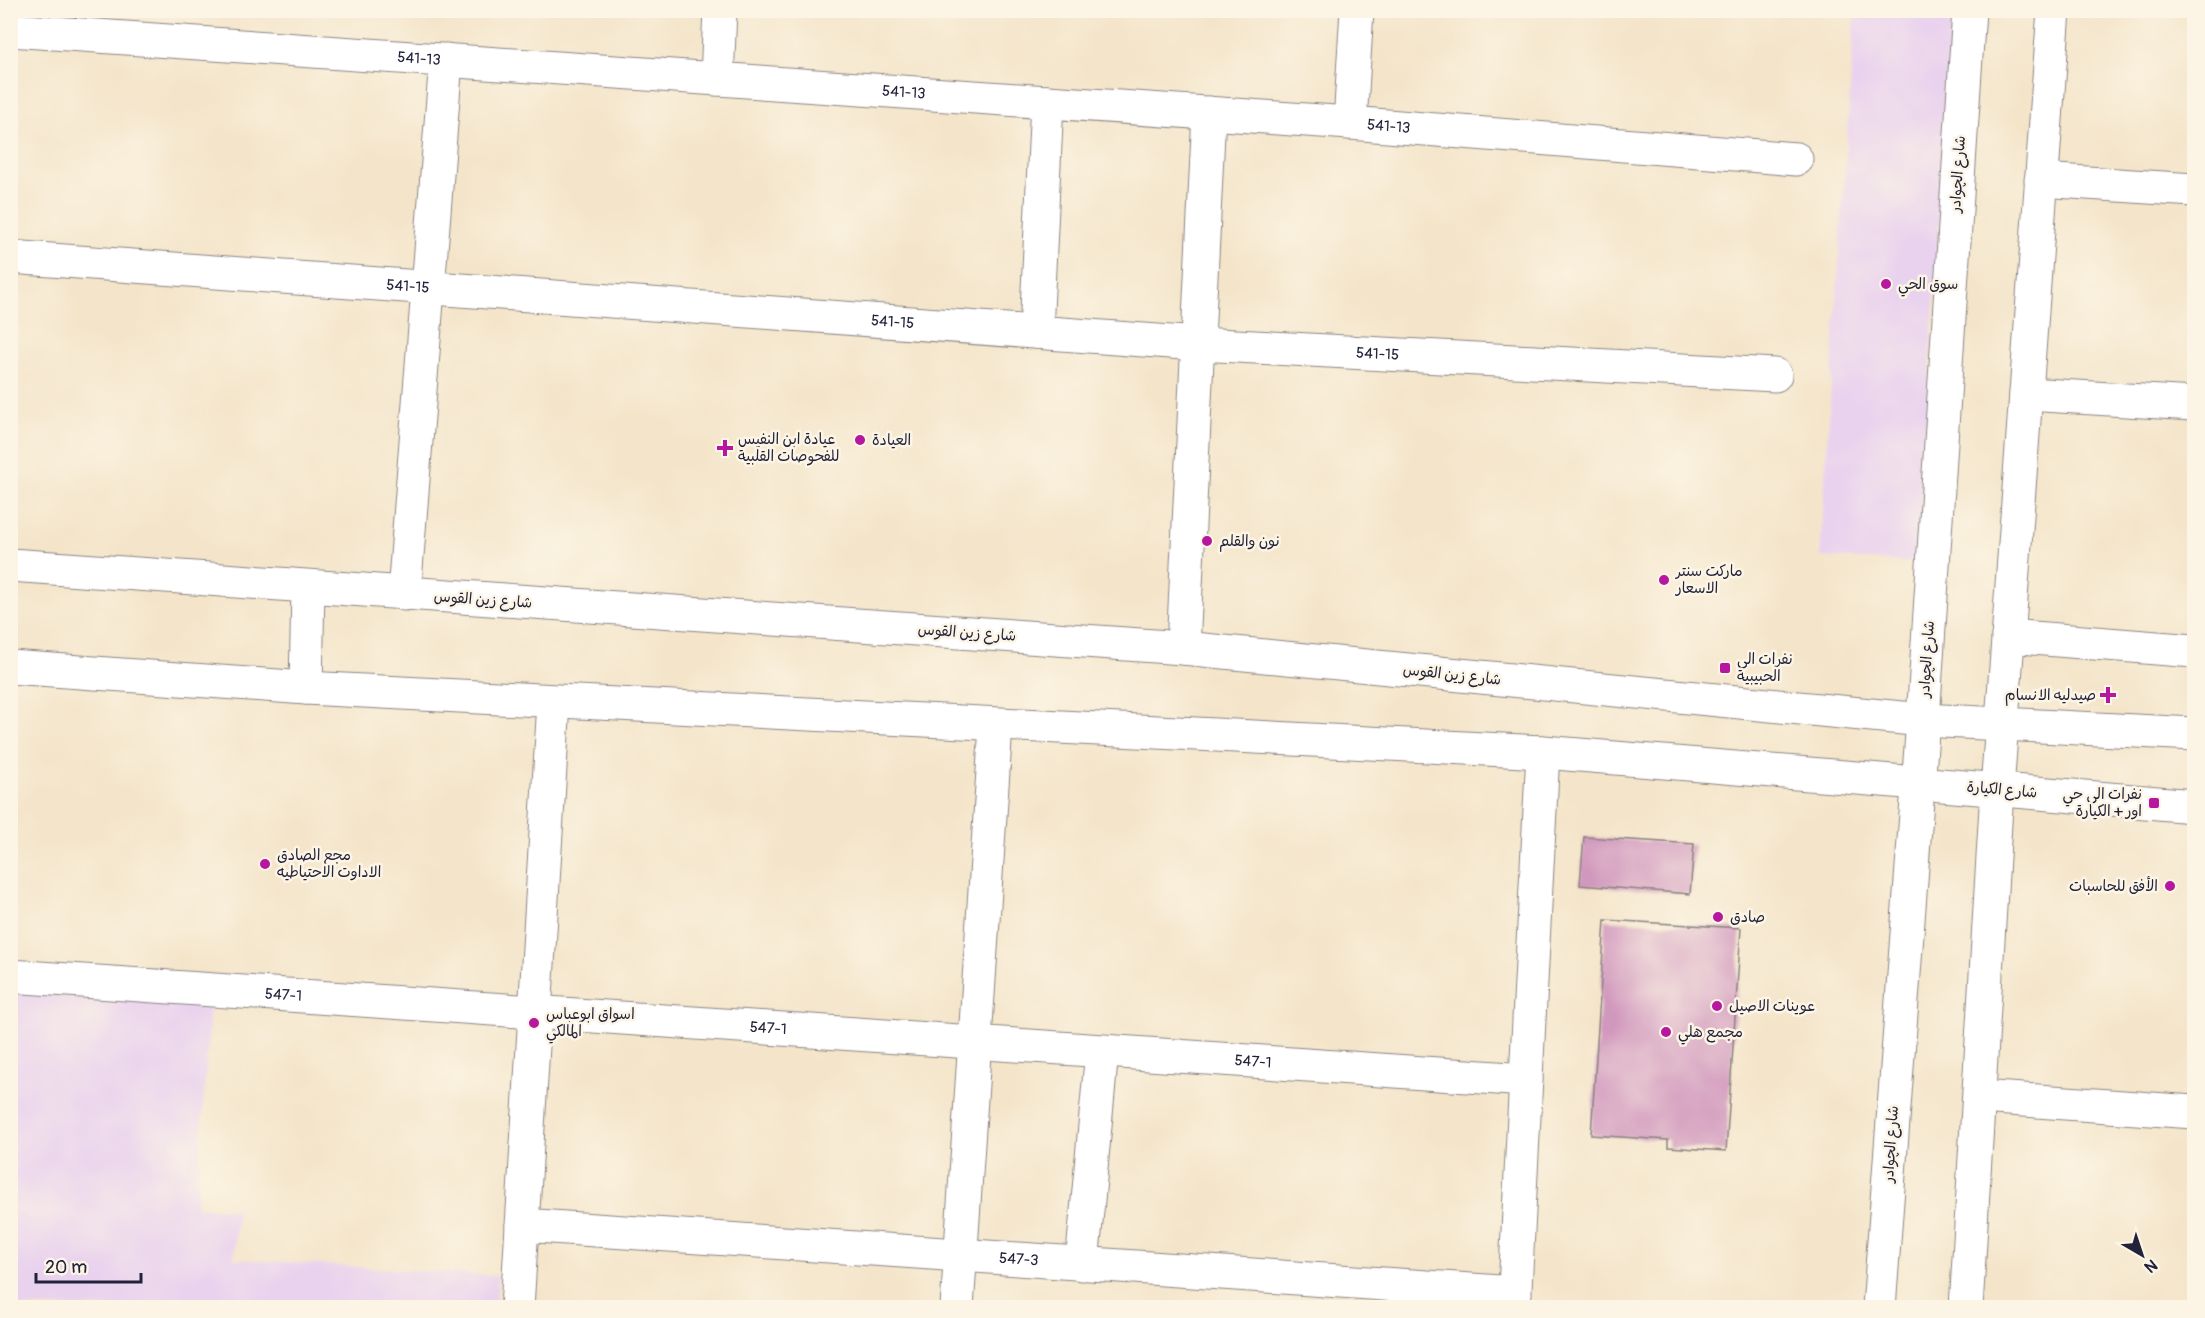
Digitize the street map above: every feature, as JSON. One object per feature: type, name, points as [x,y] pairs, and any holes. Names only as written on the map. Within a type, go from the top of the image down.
[{"type":"street","points":[[717,79],[720,10]]},
{"type":"street","points":[[1350,123],[1357,10]]},
{"type":"street","name":"شارع الچوادر","points":[[1879,1308],[1923,720],[1969,10]]},
{"type":"street","points":[[1966,1308],[1997,790],[2054,10]]},
{"type":"street","name":"541-13","points":[[10,30],[1350,123],[1796,159]]},
{"type":"street","points":[[404,594],[446,60]]},
{"type":"street","points":[[1036,332],[1047,102]]},
{"type":"street","points":[[1183,648],[1209,113]]},
{"type":"street","points":[[2041,180],[2194,190]]},
{"type":"street","name":"541-15","points":[[10,257],[1198,345],[1774,375]]},
{"type":"street","points":[[2026,394],[2194,404]]},
{"type":"street","name":"شارع زين القوس","points":[[10,565],[1183,648],[1923,720]]},
{"type":"street","points":[[306,688],[308,587]]},
{"type":"street","points":[[2008,636],[2194,651]]},
{"type":"street","points":[[10,667],[306,688],[554,702],[1543,752],[1917,783]]},
{"type":"street","points":[[517,1308],[554,702]]},
{"type":"street","points":[[1923,720],[2194,734]]},
{"type":"street","points":[[957,1308],[996,726]]},
{"type":"street","points":[[1514,1300],[1543,752]]},
{"type":"street","name":"شارع الكيارة","points":[[1917,783],[2194,806]]},
{"type":"street","name":"547-1","points":[[10,976],[1526,1080]]},
{"type":"street","points":[[1082,1264],[1102,1052]]},
{"type":"street","points":[[1980,1097],[2194,1112]]},
{"type":"street","name":"547-3","points":[[522,1225],[1082,1264],[1514,1300]]},
{"type":"shaded area","name":"سوق الحي","points":[[1855,11],[1952,11],[1918,563],[1820,557]]},
{"type":"shaded area","points":[[10,982],[211,995],[196,1207],[237,1210],[234,1259],[498,1276],[496,1307],[11,1307]]},
{"type":"building","points":[[1584,837],[1694,844],[1690,894],[1580,885]]},
{"type":"building","name":"مجمع هلي","points":[[1605,920],[1741,928],[1726,1151],[1668,1147],[1668,1140],[1591,1135]]},
{"type":"place","name":"سوق الحي","points":[[1886,284]]},
{"type":"place","name":"العيادة","points":[[860,440]]},
{"type":"place","name":"عيادة ابن النفيس للفحوصات القلبية","points":[[725,448]]},
{"type":"place","name":"نون والقلم","points":[[1207,541]]},
{"type":"place","name":"ماركت سنتر الاسعار","points":[[1664,580]]},
{"type":"place","name":"نفرات الى الحبيبية","points":[[1725,668]]},
{"type":"place","name":"صيدليه الانسام","points":[[2108,695]]},
{"type":"place","name":"نفرات الى حي اور + الكيارة","points":[[2154,803]]},
{"type":"place","name":"مجع الصادق الاداوت الاحتياطيه","points":[[265,864]]},
{"type":"place","name":"الأفق للحاسبات","points":[[2170,886]]},
{"type":"place","name":"صادق","points":[[1718,917]]},
{"type":"place","name":"عوينات الاصيل","points":[[1717,1006]]},
{"type":"place","name":"اسواق ابوعباس المالكي","points":[[534,1023]]},
{"type":"place","name":"مجمع هلي","points":[[1666,1032]]}]
